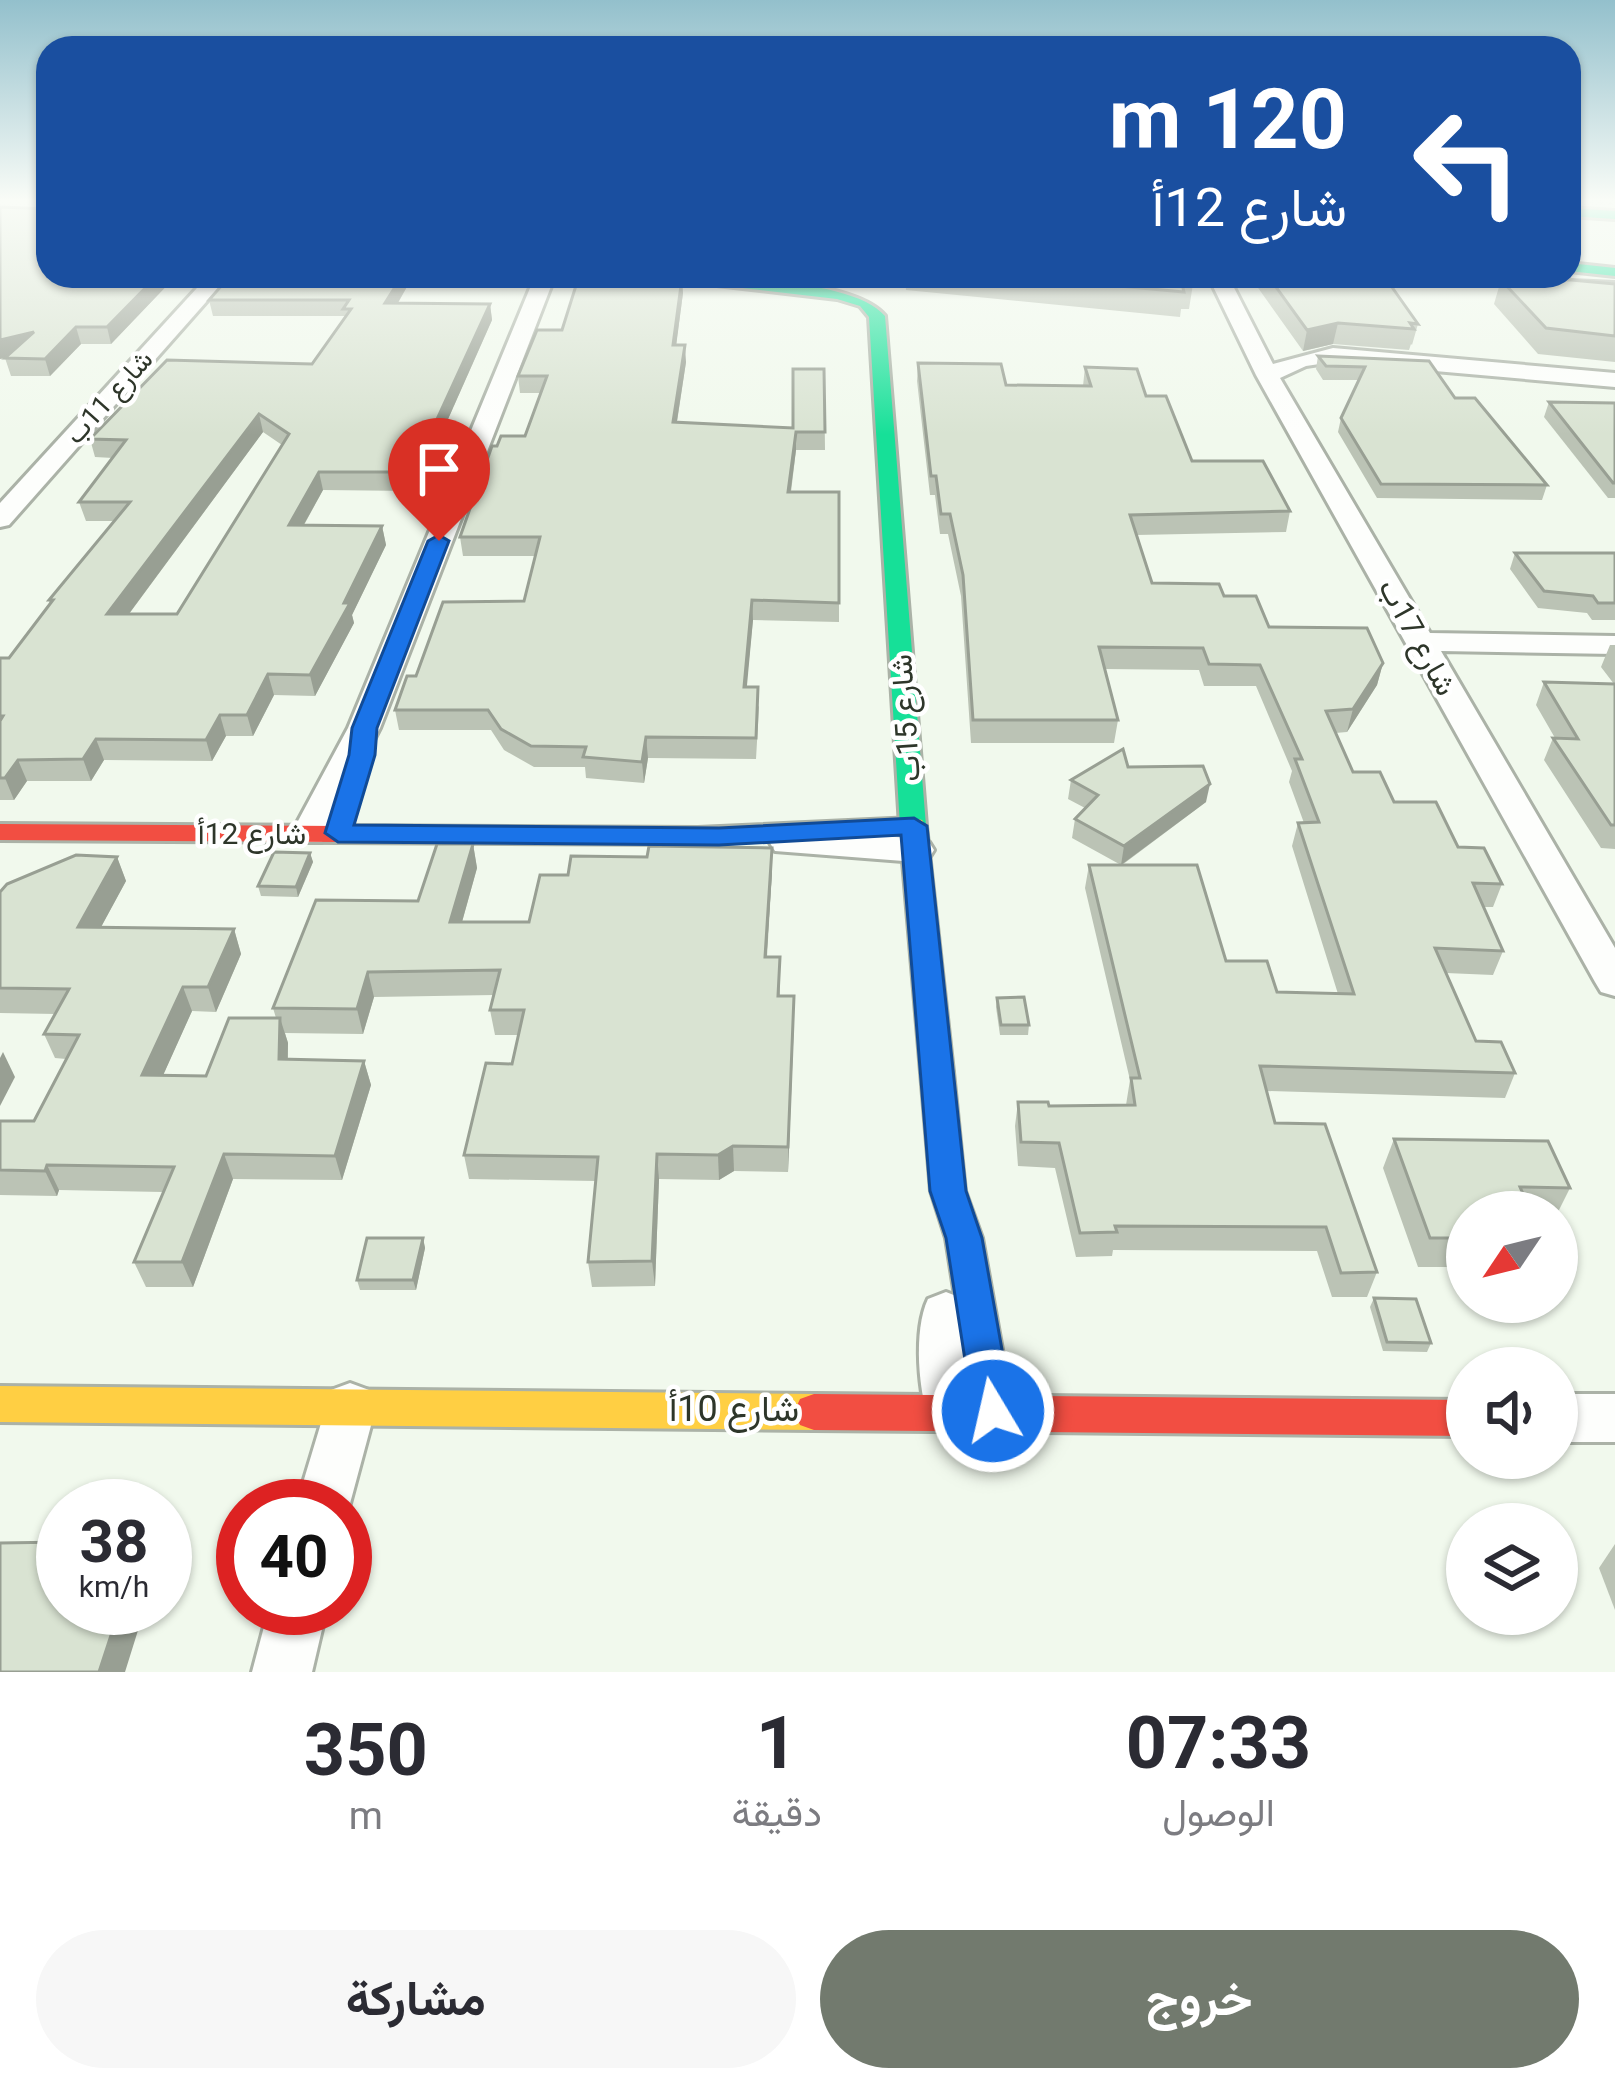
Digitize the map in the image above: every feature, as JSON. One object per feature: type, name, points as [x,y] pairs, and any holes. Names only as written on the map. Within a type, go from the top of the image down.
[{"type":"main road","name":"شارع 15ب","points":[[778,288],[839,295],[865,303],[877,316],[915,838],[948,1191]]},
{"type":"main road","name":"شارع 12أ","points":[[0,832],[719,836]]},
{"type":"main road","name":"شارع 10أ","points":[[0,1404],[1446,1418]]},
{"type":"street","points":[[1581,286],[1615,289]]},
{"type":"street","name":"شارع 11ب","points":[[0,519],[208,288]]},
{"type":"street","points":[[324,834],[362,755],[364,728],[542,288]]},
{"type":"street","name":"شارع 17ب","points":[[1224,288],[1267,375],[1615,982]]},
{"type":"street","points":[[1250,342],[1615,380]]},
{"type":"street","points":[[1267,375],[1301,360],[1333,355],[1455,364]]},
{"type":"street","points":[[1426,650],[1615,649]]},
{"type":"street","name":"شارع 12أ","points":[[719,836],[915,838]]},
{"type":"street","name":"شارع 15ب","points":[[948,1191],[942,1238],[972,1411]]},
{"type":"street","points":[[331,1479],[350,1406]]},
{"type":"street","points":[[1578,1418],[1615,1418]]},
{"type":"street","points":[[281,1672],[291,1635]]},
{"type":"building","points":[[0,279],[36,279],[36,288],[145,288],[107,327],[76,327],[45,359],[5,358],[34,332],[0,340]]},
{"type":"building","points":[[1581,281],[1615,284],[1615,336],[1546,328],[1508,288],[1581,288]]},
{"type":"building","points":[[220,288],[394,288],[385,303],[490,304],[422,452],[408,472],[319,472],[289,525],[382,526],[344,603],[350,603],[310,675],[268,674],[247,715],[220,715],[206,740],[96,739],[83,759],[18,760],[0,778],[0,658],[9,658],[53,600],[49,600],[130,502],[79,502],[126,440],[90,439],[167,360],[312,364],[351,309],[343,309],[349,300],[209,300]],"holes":[[[259,414],[289,434],[177,614],[107,614]]]},
{"type":"building","points":[[575,288],[681,288],[673,345],[685,345],[673,422],[793,428],[793,369],[824,369],[825,432],[796,432],[788,492],[839,492],[839,603],[752,600],[744,687],[758,687],[756,738],[646,737],[642,762],[583,757],[586,747],[531,746],[501,729],[488,710],[395,710],[407,676],[416,676],[443,602],[524,601],[540,537],[460,537],[492,446],[497,446],[501,436],[525,436],[547,376],[518,376],[537,330],[562,330]]},
{"type":"building","points":[[1277,288],[1392,288],[1418,324],[1410,323],[1414,329],[1338,323],[1307,330]]},
{"type":"building","points":[[1318,356],[1429,361],[1455,398],[1475,398],[1547,485],[1381,484],[1341,418],[1365,367],[1326,366]]},
{"type":"building","points":[[918,363],[1001,364],[1006,385],[1091,386],[1085,367],[1137,369],[1146,396],[1166,396],[1192,461],[1263,461],[1290,511],[1130,515],[1152,583],[1219,584],[1224,596],[1256,596],[1269,627],[1367,628],[1383,663],[1353,709],[1326,711],[1353,772],[1380,772],[1394,802],[1436,802],[1458,847],[1484,848],[1502,884],[1473,883],[1503,951],[1435,948],[1476,1041],[1501,1042],[1515,1073],[1260,1066],[1275,1123],[1325,1124],[1377,1272],[1341,1273],[1326,1227],[1115,1226],[1117,1232],[1080,1233],[1059,1143],[1021,1142],[1018,1102],[1135,1105],[1131,1078],[1140,1078],[1089,865],[1197,865],[1226,961],[1267,961],[1277,992],[1354,994],[1298,823],[1319,822],[1295,759],[1302,759],[1260,665],[1209,664],[1203,648],[1099,647],[1118,720],[973,720],[963,575],[950,514],[941,514],[936,476],[931,476]]},
{"type":"building","points":[[1549,402],[1615,403],[1615,483],[1613,483]]},
{"type":"building","points":[[1515,553],[1615,553],[1615,603],[1544,591]]},
{"type":"building","points":[[1544,682],[1615,684],[1615,825],[1553,738],[1578,739]]},
{"type":"building","points":[[1123,749],[1128,767],[1203,766],[1210,784],[1124,846],[1075,819],[1098,795],[1071,780]]},
{"type":"building","points":[[437,844],[473,844],[450,922],[529,922],[540,875],[568,875],[571,856],[647,857],[649,846],[772,848],[765,957],[780,957],[778,996],[794,996],[788,1147],[733,1146],[718,1155],[657,1154],[652,1261],[588,1262],[598,1157],[464,1155],[486,1063],[512,1064],[524,1010],[490,1010],[500,970],[368,972],[357,1009],[273,1008],[316,900],[418,901]]},
{"type":"building","points":[[274,852],[310,853],[296,887],[258,886]]},
{"type":"building","points":[[76,855],[117,857],[78,927],[234,929],[208,987],[183,987],[142,1075],[206,1076],[229,1018],[280,1018],[279,1059],[364,1061],[335,1156],[224,1154],[182,1262],[134,1262],[174,1167],[47,1165],[45,1171],[0,1170],[0,1121],[34,1121],[79,1035],[44,1034],[69,989],[0,988],[0,892],[7,884]]},
{"type":"building","points":[[1024,997],[1029,1025],[1001,1025],[997,998]]},
{"type":"building","points":[[1394,1139],[1548,1141],[1570,1188],[1446,1191],[1446,1238],[1430,1238]]},
{"type":"building","points":[[367,1238],[423,1238],[413,1280],[357,1280]]},
{"type":"building","points":[[1374,1298],[1416,1299],[1431,1343],[1387,1342]]},
{"type":"building","points":[[36,1542],[36,1635],[111,1635],[99,1672],[0,1672],[0,1543]]},
{"type":"traffic: fast","points":[[778,288],[839,295],[865,303],[877,316],[913,826],[937,1072]]},
{"type":"traffic: slow","points":[[698,836],[913,826]]},
{"type":"traffic: slow","points":[[937,1072],[948,1191],[964,1238],[993,1411]]},
{"type":"traffic: slow","points":[[0,1404],[814,1412]]},
{"type":"traffic: jam","points":[[0,832],[698,836]]},
{"type":"traffic: jam","points":[[814,1412],[1446,1418]]},
{"type":"route","points":[[439,541],[364,728],[362,755],[338,833],[719,836],[914,826],[948,1191],[964,1238],[993,1411]]}]
